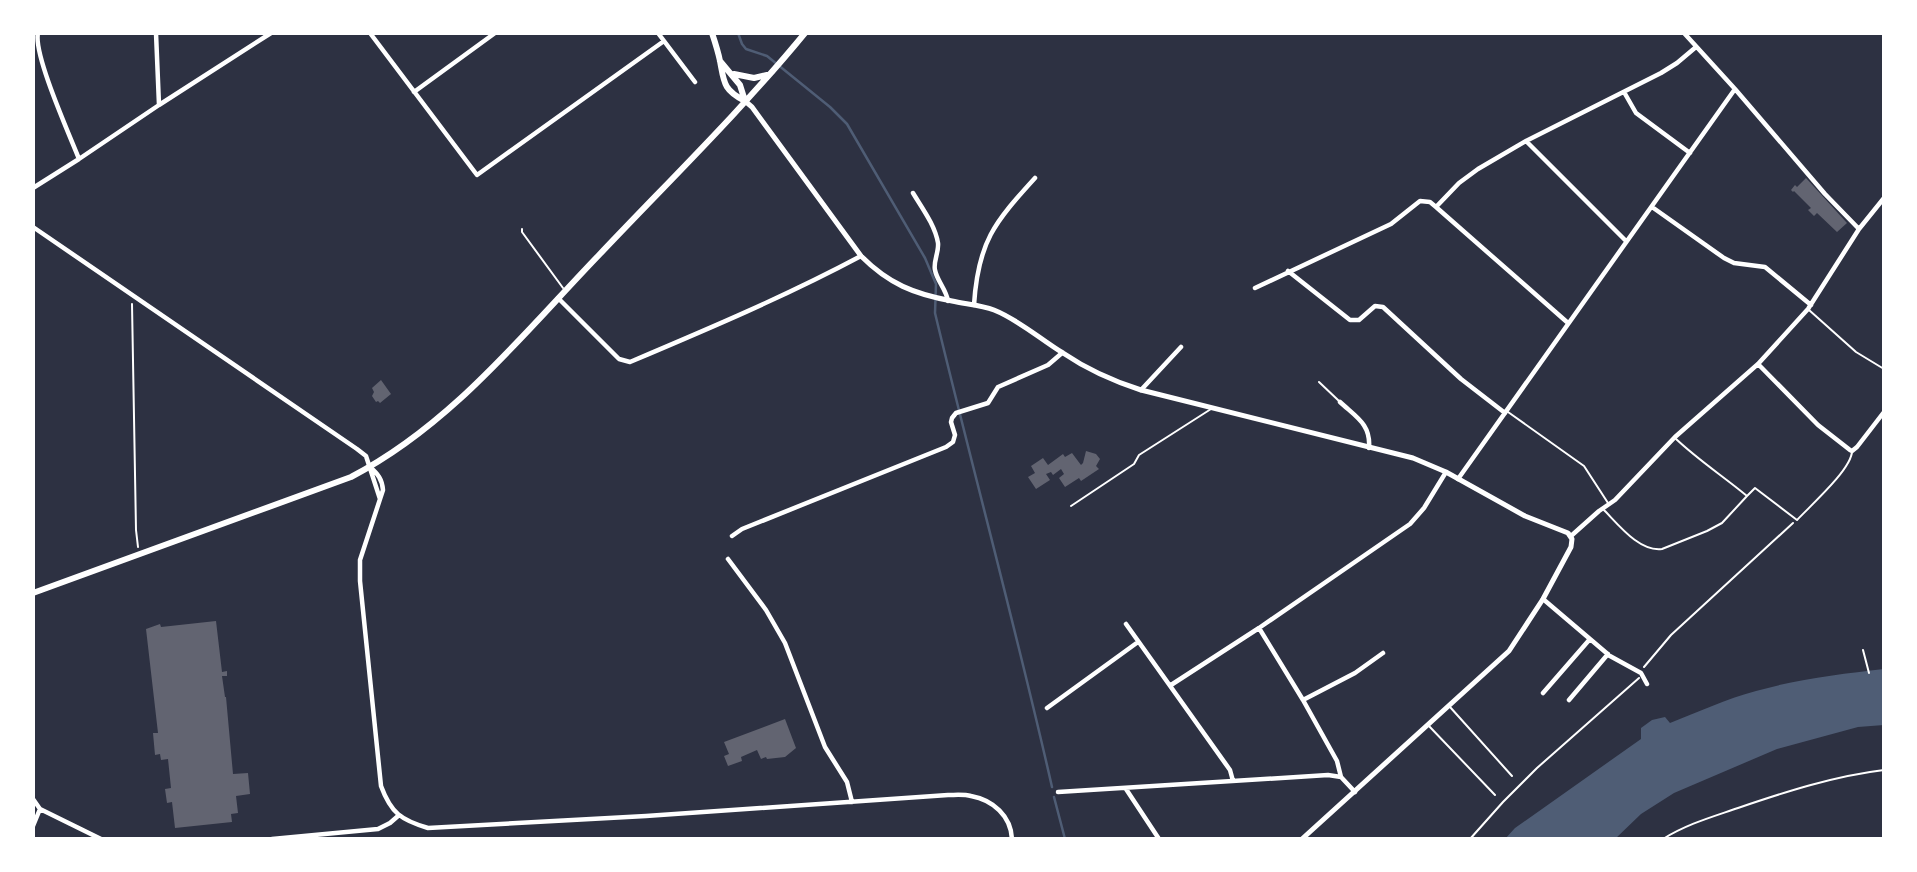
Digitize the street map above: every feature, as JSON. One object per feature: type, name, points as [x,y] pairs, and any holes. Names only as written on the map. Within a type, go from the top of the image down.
[{"type":"main road","points":[[712,33],[721,74],[727,88],[745,101]]},
{"type":"main road","points":[[33,593],[319,490],[396,452],[430,426],[480,380],[775,69],[805,33]]},
{"type":"main road","points":[[720,61],[743,89],[745,101]]},
{"type":"main road","points":[[732,73],[754,78],[769,75]]},
{"type":"street","points":[[38,33],[36,40],[42,61],[79,159]]},
{"type":"street","points":[[156,33],[159,104]]},
{"type":"street","points":[[33,188],[271,33]]},
{"type":"street","points":[[370,33],[477,175],[664,41]]},
{"type":"street","points":[[414,92],[495,33]]},
{"type":"street","points":[[658,33],[695,82]]},
{"type":"street","points":[[1684,33],[1859,229]]},
{"type":"street","points":[[1436,207],[1459,183],[1478,169],[1677,63],[1696,47]]},
{"type":"street","points":[[1458,479],[1735,89]]},
{"type":"street","points":[[1624,92],[1636,113],[1689,153]]},
{"type":"street","points":[[745,101],[862,256],[890,281],[929,297],[993,310],[1016,321],[1101,376],[1141,390],[1413,458],[1446,472],[1525,516],[1568,533],[1572,539]]},
{"type":"street","points":[[1527,141],[1626,242]]},
{"type":"street","points":[[974,305],[976,275],[993,229],[1003,213],[1035,178]]},
{"type":"street","points":[[913,193],[932,225],[938,243],[934,265],[945,289],[944,300]]},
{"type":"street","points":[[1302,839],[1509,651],[1543,599],[1572,539],[1675,438],[1758,364],[1809,307],[1859,229],[1884,198]]},
{"type":"street","points":[[1255,288],[1391,224],[1420,201],[1430,202],[1568,323]]},
{"type":"street","points":[[1652,206],[1724,258],[1765,267],[1809,307]]},
{"type":"street","points":[[33,227],[366,456],[380,499],[360,560],[360,581],[381,786],[387,803],[398,816],[428,828],[948,795],[971,796],[998,808],[1010,824],[1012,839]]},
{"type":"street","points":[[558,298],[619,359],[630,362],[747,313],[862,256]]},
{"type":"street","points":[[1288,271],[1350,320],[1359,320],[1375,306],[1383,307],[1461,379],[1506,412]]},
{"type":"street","points":[[1141,390],[1181,347]]},
{"type":"street","points":[[732,536],[742,529],[946,447],[953,442],[955,435],[951,422],[959,412],[988,403],[998,387],[1048,365],[1062,353]]},
{"type":"street","points":[[1758,364],[1818,425],[1852,451],[1884,412]]},
{"type":"street","points":[[1340,402],[1367,428],[1369,448]]},
{"type":"street","points":[[1171,685],[1410,524],[1424,508],[1446,472]]},
{"type":"street","points":[[728,559],[766,610],[785,643],[825,747],[847,782],[852,802]]},
{"type":"street","points":[[1543,599],[1608,654],[1642,673],[1647,684]]},
{"type":"street","points":[[1126,624],[1230,769],[1233,781]]},
{"type":"street","points":[[1259,628],[1337,761],[1341,776],[1355,792]]},
{"type":"street","points":[[1543,693],[1590,639]]},
{"type":"street","points":[[1047,708],[1138,642]]},
{"type":"street","points":[[1303,700],[1355,673],[1383,653]]},
{"type":"street","points":[[1569,701],[1608,654]]},
{"type":"street","points":[[1058,792],[1341,776]]},
{"type":"street","points":[[1126,789],[1159,839]]},
{"type":"street","points":[[33,799],[40,808],[101,839]]},
{"type":"street","points":[[33,826],[40,808]]},
{"type":"street","points":[[272,839],[378,829],[398,816]]},
{"type":"lane","points":[[522,229],[565,290]]},
{"type":"lane","points":[[1809,307],[1856,352],[1884,369]]},
{"type":"lane","points":[[1319,382],[1340,402]]},
{"type":"lane","points":[[1071,506],[1134,464],[1139,455],[1212,408]]},
{"type":"lane","points":[[1506,412],[1584,466],[1609,504]]},
{"type":"lane","points":[[1675,438],[1747,496]]},
{"type":"lane","points":[[1602,508],[1640,544],[1654,550],[1722,523],[1755,488],[1797,520],[1838,477],[1852,458],[1852,451]]},
{"type":"lane","points":[[1449,706],[1512,776]]},
{"type":"lane","points":[[1428,726],[1495,795]]},
{"type":"path","points":[[132,295],[136,530],[139,555]]},
{"type":"path","points":[[1469,839],[1556,750],[1636,682],[1668,638],[1797,520]]},
{"type":"path","points":[[1863,650],[1869,673]]},
{"type":"path","points":[[1663,839],[1684,827],[1769,798],[1818,783],[1884,770]]},
{"type":"water","points":[[1884,669],[1884,725],[1858,727],[1777,749],[1674,793],[1641,814],[1615,839],[1505,839],[1515,828],[1641,739],[1641,728],[1652,720],[1665,717],[1670,723],[1734,698],[1788,683]]},
{"type":"building","points":[[1806,178],[1847,223],[1837,232],[1817,213],[1814,216],[1808,210],[1811,208],[1791,190]]},
{"type":"building","points":[[381,380],[391,394],[380,403],[372,396],[372,388]]},
{"type":"building","points":[[1086,451],[1096,454],[1100,459],[1096,466],[1099,469],[1081,481],[1079,478],[1065,487],[1059,478],[1064,474],[1061,469],[1053,475],[1051,472],[1046,474],[1050,480],[1036,489],[1028,477],[1035,473],[1031,466],[1043,458],[1048,465],[1063,454],[1065,457],[1072,453],[1081,465]]},
{"type":"building","points":[[216,621],[222,672],[227,671],[227,676],[222,676],[233,774],[248,773],[250,794],[236,796],[238,813],[231,814],[232,822],[175,828],[172,802],[167,803],[165,789],[171,788],[168,759],[161,760],[160,754],[155,755],[153,733],[158,733],[146,629],[160,624],[161,627]]},
{"type":"building","points":[[785,719],[796,748],[785,757],[767,759],[761,759],[757,750],[741,757],[742,761],[728,766],[724,756],[729,754],[724,742]]},
{"type":"waterway","points":[[738,33],[746,49],[767,56],[847,124],[925,258],[936,284],[935,313],[1052,787]]},
{"type":"waterway","points":[[1054,797],[1065,839]]}]
